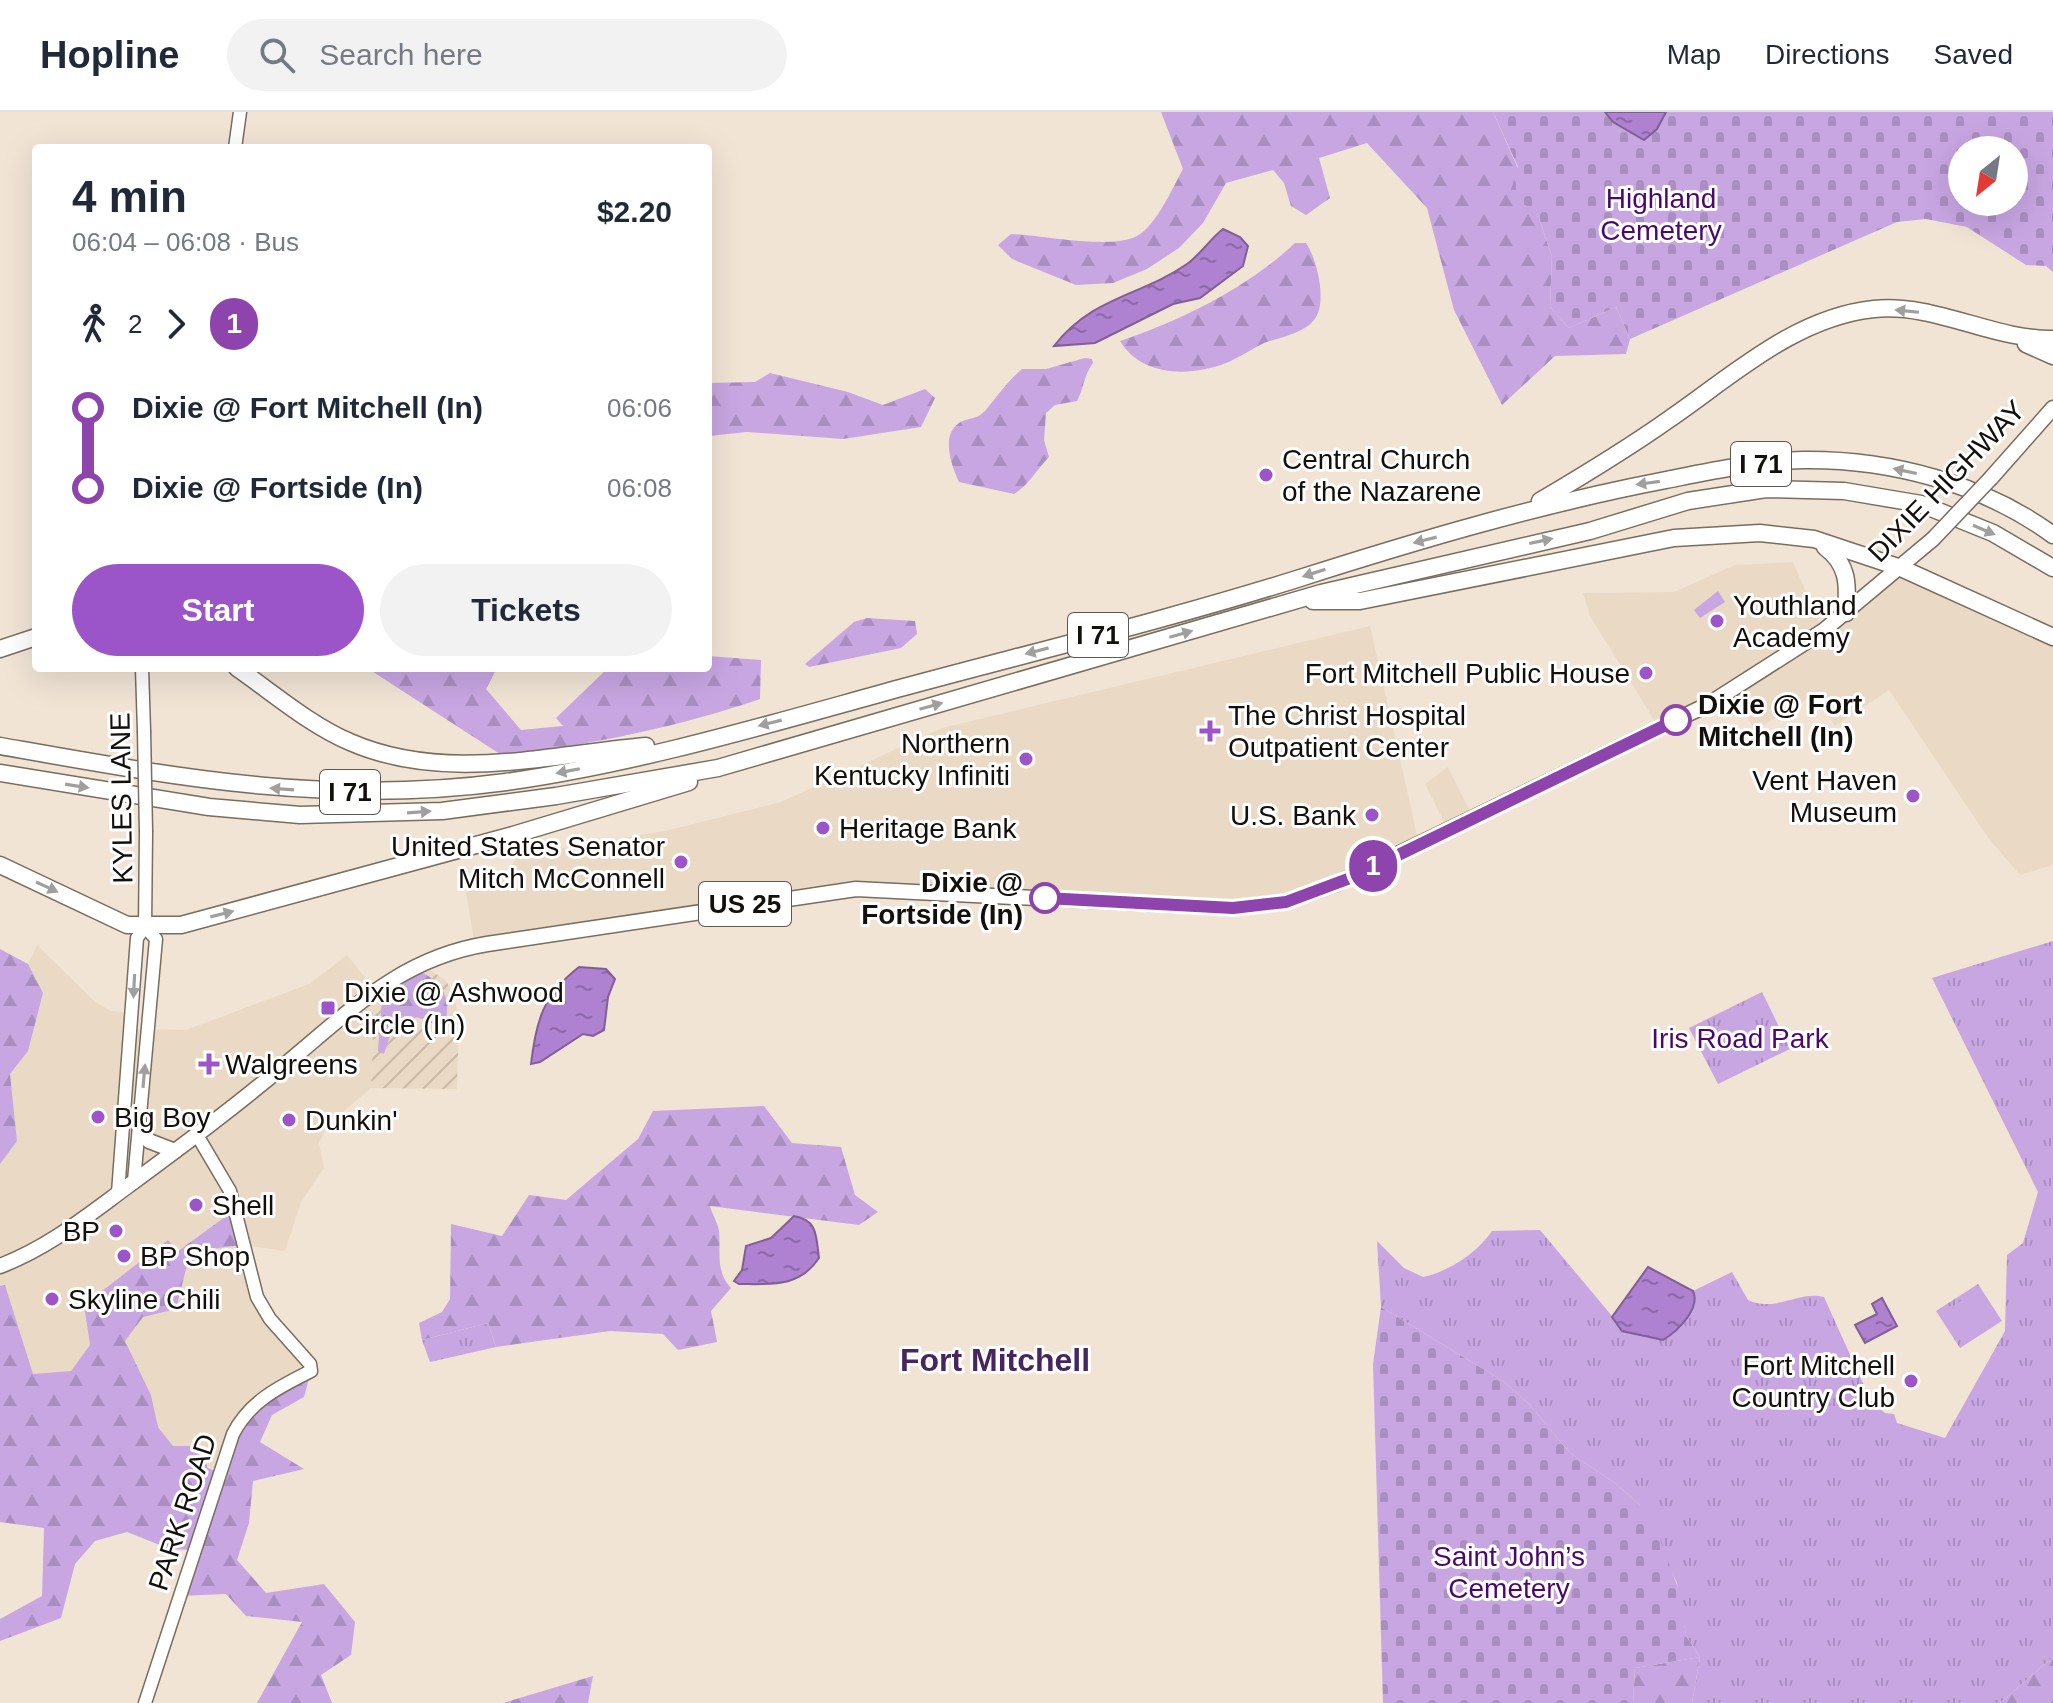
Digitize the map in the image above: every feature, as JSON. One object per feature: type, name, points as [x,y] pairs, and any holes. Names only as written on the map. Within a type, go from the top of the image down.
[{"type":"highway","points":[[1525,511],[1625,450],[1775,345],[1813,325],[1884,309],[1935,314],[1984,327],[2053,339]]},
{"type":"highway","points":[[1984,327],[2053,356]]},
{"type":"highway","name":"I 71","points":[[0,746],[245,787],[384,792],[460,787],[569,772],[805,714],[1218,602],[1388,549],[1462,531],[1525,511],[1625,486],[1741,466],[1801,460],[1850,462],[1942,479],[1997,502],[2053,535]]},
{"type":"highway","name":"I 71","points":[[0,773],[209,807],[343,816],[501,804],[718,768],[1294,601],[1465,557],[1590,531],[1688,501],[1766,489],[1844,491],[1921,504],[1993,533],[2053,568]]},
{"type":"highway","points":[[1294,601],[1360,601],[1696,535],[1760,533],[1814,539],[1901,568],[2053,637]]},
{"type":"highway","points":[[1814,539],[1837,556],[1845,568],[1846,613]]},
{"type":"highway","points":[[0,649],[32,638]]},
{"type":"highway","points":[[243,672],[325,729],[360,746],[404,761],[481,763],[699,741]]},
{"type":"highway","points":[[0,865],[127,925],[181,925],[499,839],[701,778],[718,768]]},
{"type":"main road","points":[[236,144],[240,112]]},
{"type":"main road","name":"DIXIE HIGHWAY","points":[[0,1266],[59,1237],[197,1135],[395,976],[442,955],[475,946],[856,889],[1233,908],[1286,902],[1310,895],[1709,704],[1787,656],[1846,613],[1933,539],[2053,408]]},
{"type":"main road","name":"KYLES LANE","points":[[118,1193],[137,938],[145,927],[142,672]]},
{"type":"main road","name":"KYLES LANE","points":[[134,1181],[156,939],[145,927]]},
{"type":"main road","points":[[140,1126],[149,1141],[175,1151]]},
{"type":"main road","name":"PARK ROAD","points":[[145,1703],[233,1434],[249,1409],[269,1392],[311,1371],[310,1364],[270,1319],[257,1297],[230,1191],[197,1135]]},
{"type":"shaded area","points":[[1793,562],[1823,631],[1901,568],[2053,637],[2053,865],[2020,875],[1989,839],[1889,690],[1835,726],[1814,695],[1755,730],[1730,691],[1659,728],[1590,616],[1583,593],[1674,592],[1735,565]]},
{"type":"shaded area","points":[[1370,626],[1419,844],[1366,869],[1250,907],[886,889],[475,946],[466,892],[501,881],[518,856],[665,831],[781,802],[942,728]]},
{"type":"shaded area","points":[[1448,767],[1473,817],[1448,830],[1425,784]]},
{"type":"shaded area","points":[[37,945],[95,1002],[111,1011],[133,1013],[133,1029],[186,1030],[309,984],[347,955],[375,990],[371,1088],[328,1125],[319,1143],[324,1168],[301,1202],[285,1251],[243,1245],[254,1290],[310,1363],[218,1472],[173,1446],[158,1427],[151,1395],[125,1341],[143,1317],[176,1309],[186,1269],[218,1248],[242,1244],[235,1210],[177,1251],[168,1241],[84,1305],[90,1346],[71,1371],[33,1375],[5,1286],[0,1286],[0,1164],[17,1141],[10,1074],[28,1051],[43,993],[28,964]]},
{"type":"shaded area","points":[[420,963],[446,981],[453,993],[459,1019],[457,1089],[371,1088],[375,990]]},
{"type":"green space","points":[[1161,112],[1493,112],[1536,209],[1552,257],[1550,307],[1569,328],[1616,307],[1630,339],[1626,354],[1555,356],[1502,405],[1454,310],[1427,208],[1367,143],[1319,158],[1330,198],[1306,215],[1291,206],[1284,183],[1273,170],[1226,183],[1203,223],[1179,248],[1147,269],[1113,283],[1076,285],[1012,259],[998,245],[1011,234],[1111,242],[1137,236],[1144,231],[1163,206],[1183,169]]},
{"type":"green space","name":"Highland Cemetery","points":[[1493,112],[2053,112],[2053,272],[2046,266],[2026,265],[1967,227],[1926,219],[1897,222],[1630,339],[1616,307],[1569,328],[1550,307],[1552,257],[1536,209],[1508,199],[1518,167]]},
{"type":"green space","points":[[1295,243],[1306,243],[1314,259],[1321,292],[1318,312],[1304,329],[1264,343],[1212,368],[1182,372],[1141,362],[1120,341],[1213,301],[1257,274]]},
{"type":"green space","points":[[1085,358],[1092,359],[1093,363],[1077,401],[1055,405],[1046,413],[1044,440],[1049,457],[1024,487],[1014,494],[959,482],[949,449],[951,432],[956,426],[982,414],[1022,369],[1046,369]]},
{"type":"green space","points":[[770,373],[848,392],[883,405],[925,389],[935,398],[921,427],[843,439],[747,432],[712,436],[712,383],[755,382]]},
{"type":"green space","points":[[1718,591],[1725,602],[1700,618],[1694,610]]},
{"type":"green space","points":[[867,618],[915,621],[917,634],[901,648],[809,667],[805,664],[854,622]]},
{"type":"green space","points":[[712,656],[761,660],[760,699],[633,734],[503,756],[373,672],[495,672],[486,689],[521,730],[563,726],[556,718],[604,672],[712,672]]},
{"type":"green space","points":[[2053,941],[2053,1657],[2000,1703],[1692,1703],[1700,1657],[1686,1636],[1677,1583],[1640,1505],[1615,1483],[1570,1453],[1529,1404],[1503,1381],[1381,1307],[1377,1241],[1404,1268],[1423,1277],[1461,1260],[1492,1231],[1540,1230],[1612,1316],[1648,1267],[1693,1291],[1732,1272],[1748,1300],[1758,1303],[1777,1303],[1805,1296],[1824,1297],[1871,1401],[1885,1413],[1894,1414],[1897,1423],[1945,1438],[2005,1331],[2007,1255],[2023,1243],[2038,1192],[1932,978]]},
{"type":"green space","points":[[0,949],[28,964],[43,993],[28,1051],[10,1074],[17,1141],[0,1164]]},
{"type":"green space","points":[[423,973],[436,981],[444,992],[446,1019],[438,1026],[414,1017],[400,1019],[384,1054],[378,1051],[382,1000],[415,974]]},
{"type":"green space","name":"Iris Road Park","points":[[1762,992],[1790,1049],[1718,1084],[1689,1028]]},
{"type":"green space","points":[[1746,1033],[1756,1046],[1734,1064],[1723,1051]]},
{"type":"green space","points":[[764,1106],[792,1143],[841,1147],[855,1195],[878,1212],[859,1225],[710,1206],[719,1231],[721,1268],[731,1288],[711,1311],[717,1342],[678,1350],[663,1334],[610,1331],[496,1347],[488,1323],[422,1340],[419,1323],[442,1312],[450,1299],[451,1224],[502,1236],[529,1195],[566,1200],[638,1139],[653,1111]]},
{"type":"green space","points":[[236,1209],[243,1245],[218,1248],[186,1269],[176,1309],[143,1317],[125,1341],[151,1395],[158,1427],[173,1446],[197,1446],[208,1468],[217,1472],[239,1422],[311,1371],[304,1397],[272,1415],[260,1442],[304,1469],[253,1481],[249,1523],[237,1560],[266,1593],[324,1584],[355,1622],[351,1655],[321,1675],[332,1703],[257,1703],[302,1622],[246,1616],[226,1594],[179,1596],[193,1550],[170,1549],[127,1532],[95,1541],[75,1564],[61,1618],[0,1641],[0,1619],[42,1596],[44,1528],[0,1522],[0,1286],[5,1285],[33,1374],[71,1371],[90,1345],[84,1305],[168,1240],[178,1251]]},
{"type":"green space","points":[[1978,1284],[2002,1321],[1960,1348],[1936,1311]]},
{"type":"green space","points":[[1973,1293],[1981,1305],[1955,1322],[1947,1310]]},
{"type":"green space","name":"Saint John’s Cemetery","points":[[1381,1307],[1503,1381],[1529,1404],[1570,1453],[1615,1483],[1640,1505],[1655,1526],[1680,1593],[1686,1636],[1700,1657],[1635,1668],[1633,1703],[1383,1703],[1373,1364]]},
{"type":"green space","points":[[1983,1309],[1991,1321],[1965,1338],[1957,1326]]},
{"type":"green space","points":[[488,1323],[496,1347],[430,1362],[422,1340]]},
{"type":"green space","points":[[1700,1657],[1692,1703],[1633,1703],[1635,1668]]},
{"type":"green space","points":[[2053,1657],[2053,1703],[2000,1703]]},
{"type":"green space","points":[[593,1676],[588,1703],[503,1703]]},
{"type":"water","points":[[1605,112],[1666,112],[1657,129],[1644,140],[1613,122]]},
{"type":"water","points":[[1223,229],[1240,237],[1248,246],[1243,266],[1200,298],[1173,304],[1095,343],[1054,346],[1069,329],[1101,307],[1187,264]]},
{"type":"water","points":[[579,967],[606,969],[615,979],[608,997],[604,1030],[593,1036],[583,1034],[540,1062],[531,1064],[543,1010],[557,988]]},
{"type":"water","points":[[794,1216],[808,1221],[814,1230],[819,1258],[811,1268],[803,1275],[784,1282],[739,1284],[734,1281],[742,1270],[746,1246],[771,1238]]},
{"type":"water","points":[[1648,1267],[1693,1291],[1695,1298],[1687,1318],[1663,1340],[1622,1331],[1612,1317]]},
{"type":"water","points":[[1882,1298],[1897,1326],[1865,1343],[1855,1325],[1877,1314],[1872,1304]]},
{"type":"bus line","name":"1","points":[[1045,898],[1233,908],[1286,902],[1353,877],[1676,720]]},
{"type":"place","name":"Central Church of the Nazarene","points":[[1266,475]]},
{"type":"place","name":"Youthland Academy","points":[[1717,621]]},
{"type":"place","name":"Fort Mitchell Public House","points":[[1646,673]]},
{"type":"place","name":"Dixie @ Fort Mitchell (In)","points":[[1676,720]]},
{"type":"place","name":"The Christ Hospital Outpatient Center","points":[[1210,731]]},
{"type":"place","name":"Northern Kentucky Infiniti","points":[[1026,759]]},
{"type":"place","name":"Vent Haven Museum","points":[[1913,796]]},
{"type":"place","name":"U.S. Bank","points":[[1372,815]]},
{"type":"place","name":"Heritage Bank","points":[[823,828]]},
{"type":"place","name":"United States Senator Mitch McConnell","points":[[681,862]]},
{"type":"place","name":"Dixie @ Fortside (In)","points":[[1045,898]]},
{"type":"place","name":"Dixie @ Ashwood Circle (In)","points":[[328,1008]]},
{"type":"place","name":"Walgreens","points":[[209,1064]]},
{"type":"place","name":"Big Boy","points":[[98,1117]]},
{"type":"place","name":"Dunkin'","points":[[289,1120]]},
{"type":"place","name":"Shell","points":[[196,1205]]},
{"type":"place","name":"BP","points":[[116,1231]]},
{"type":"place","name":"BP Shop","points":[[124,1256]]},
{"type":"place","name":"Skyline Chili","points":[[52,1299]]},
{"type":"place","name":"Fort Mitchell Country Club","points":[[1911,1381]]},
{"type":"district","name":"Fort Mitchell","points":[[995,1360]]}]
